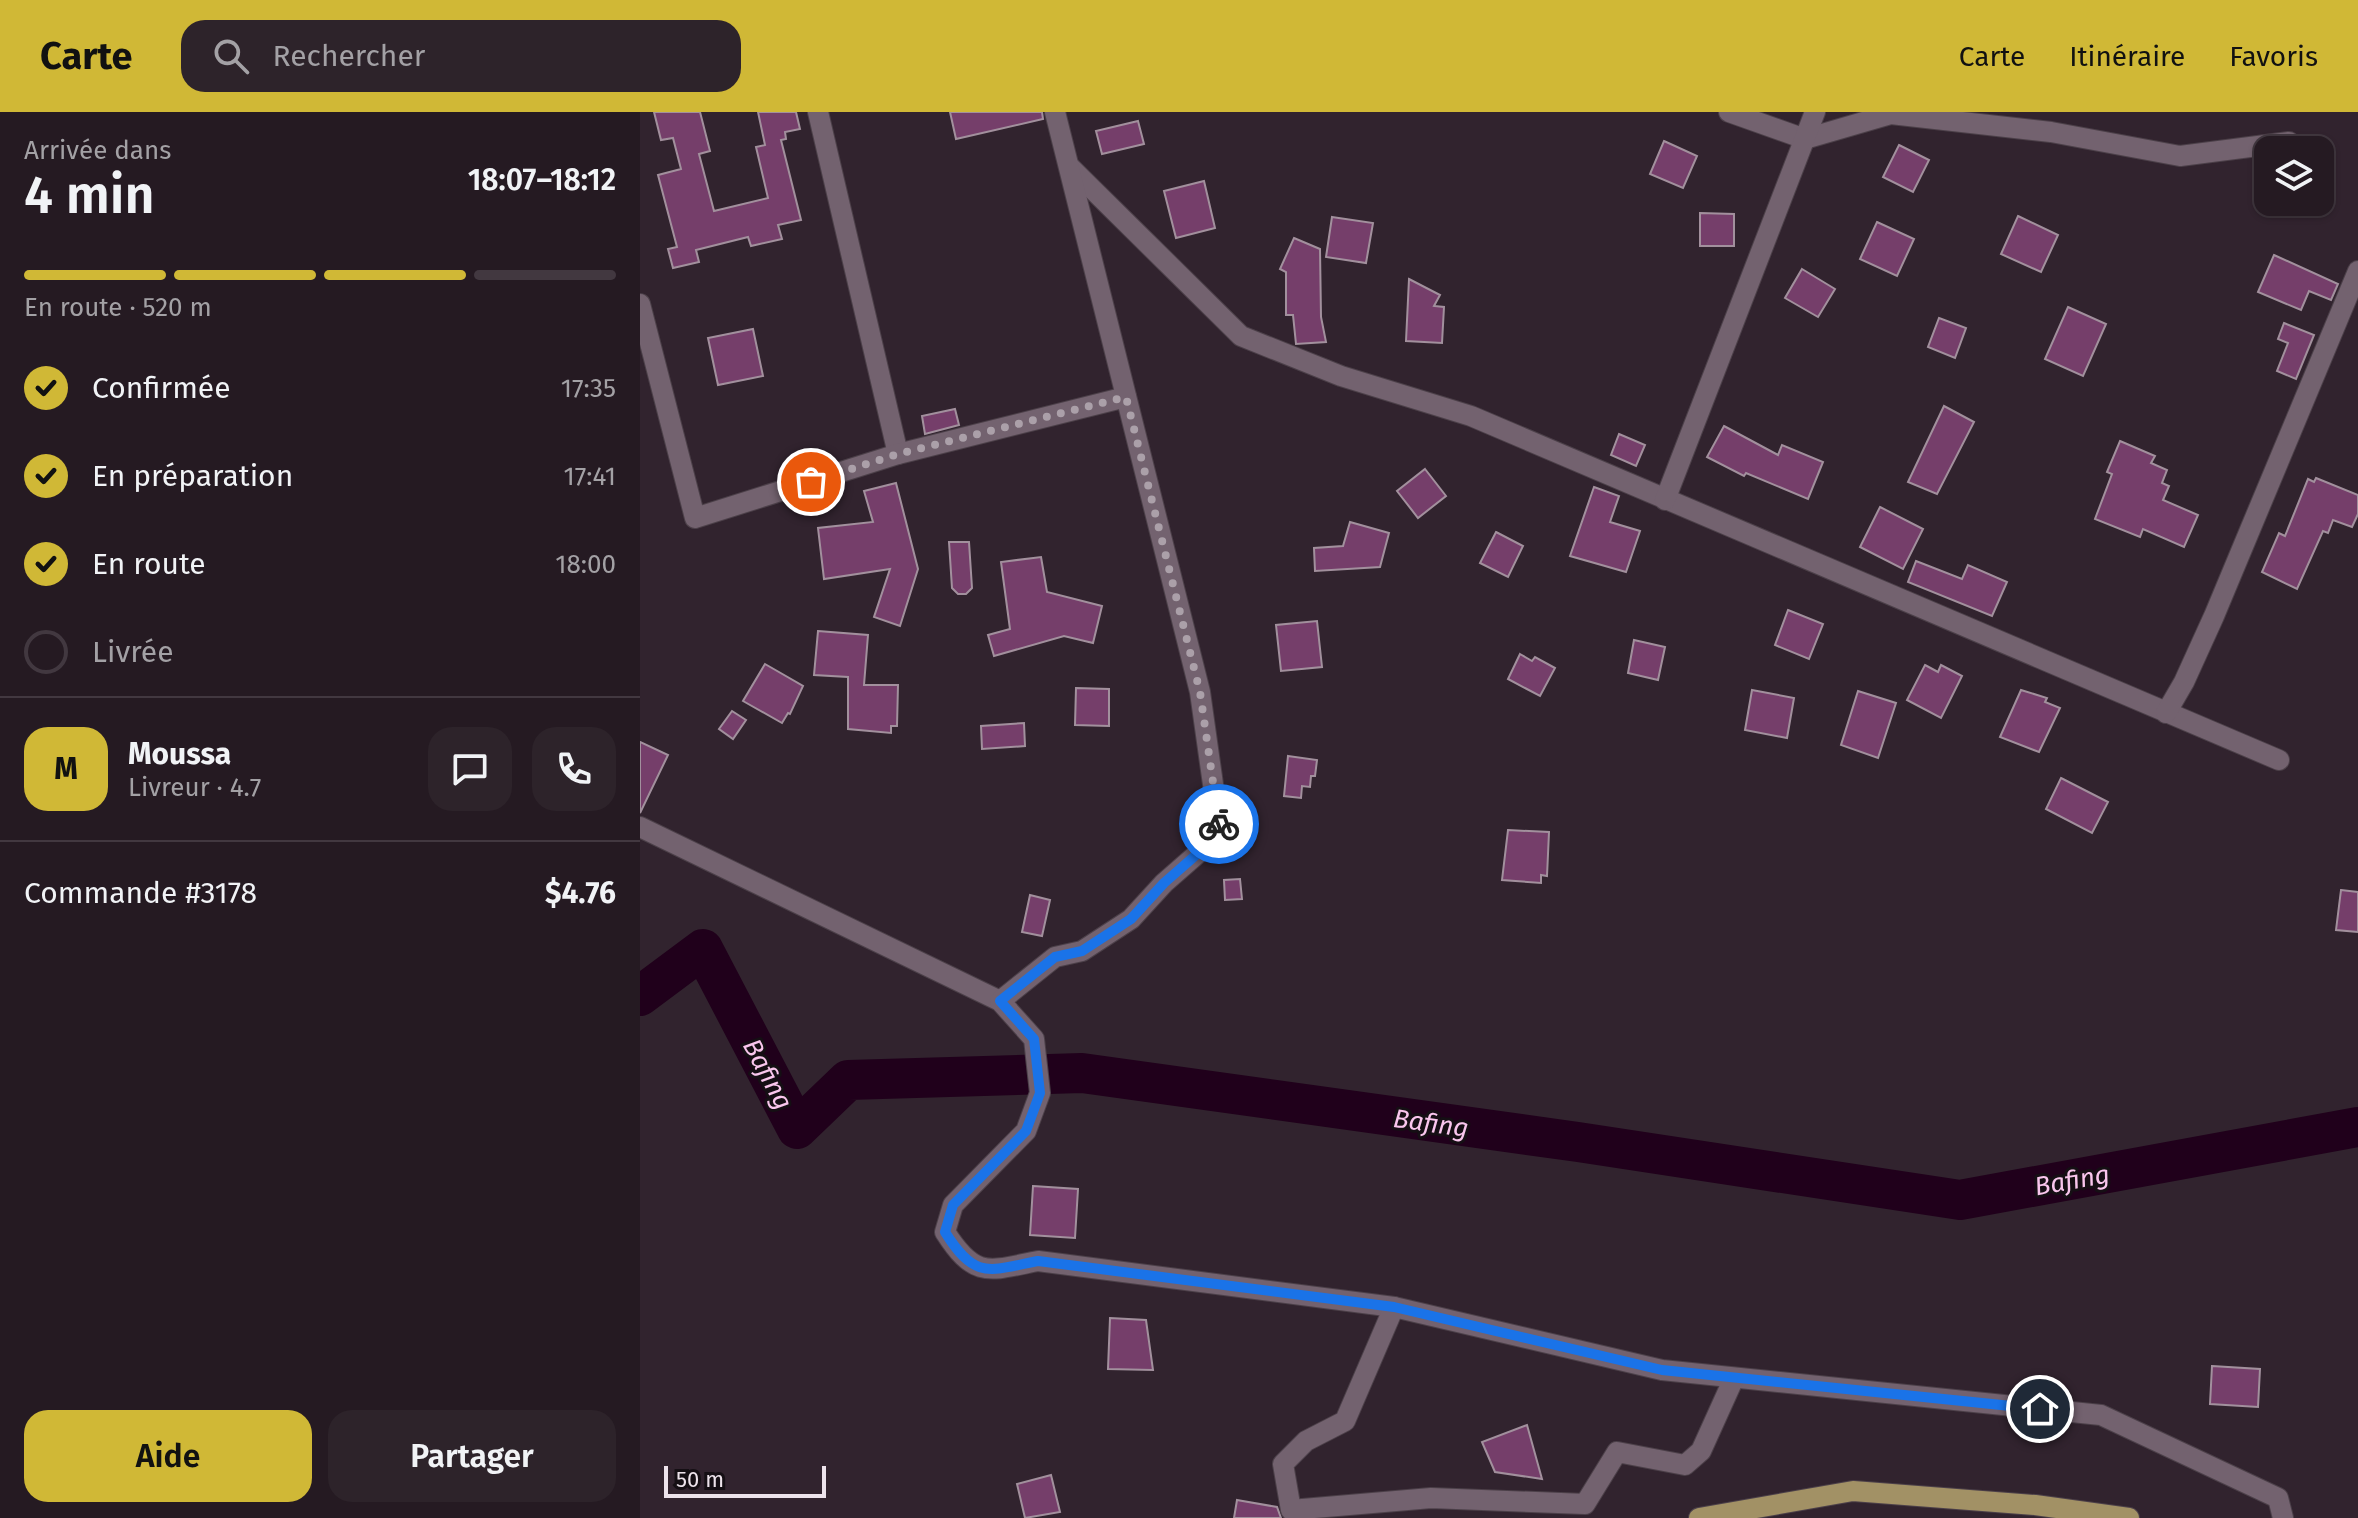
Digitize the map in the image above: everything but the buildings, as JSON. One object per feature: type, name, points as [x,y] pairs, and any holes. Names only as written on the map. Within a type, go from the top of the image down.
[{"type":"main road","points":[[1699,1518],[1853,1491],[2035,1505],[2129,1518]]},
{"type":"street","points":[[818,112],[898,454]]},
{"type":"street","points":[[1000,1001],[1055,957],[1082,951],[1131,919],[1164,883],[1220,834],[1200,692],[1055,112]]},
{"type":"street","points":[[1729,112],[1805,139],[1891,114],[2051,132],[2180,156],[2254,146]]},
{"type":"street","points":[[1665,500],[1815,112]]},
{"type":"street","points":[[1071,168],[1241,336],[1341,376],[1471,416],[2279,760]]},
{"type":"street","points":[[2166,713],[2214,616],[2358,271]]},
{"type":"street","points":[[640,304],[695,518],[898,454],[1126,397]]},
{"type":"street","points":[[640,827],[1000,1001],[1034,1039],[1040,1093],[1026,1131],[953,1205],[945,1232],[962,1259],[989,1271],[1038,1261],[1394,1307],[1662,1370],[2101,1415],[2278,1498],[2283,1518]]},
{"type":"street","points":[[1394,1307],[1345,1421],[1306,1441],[1283,1464],[1290,1514],[1431,1498],[1585,1504],[1617,1452],[1685,1465],[1701,1451],[1734,1378]]},
{"type":"waterway","name":"Bafing","points":[[640,996],[703,949],[797,1129],[848,1080],[1082,1073],[1578,1142],[1960,1200],[2358,1127]]},
{"type":"way so far","points":[[811,482],[898,454],[1126,397],[1200,692],[1219,824]]},
{"type":"route","points":[[1219,824],[1220,834],[1164,883],[1131,919],[1082,951],[1055,957],[1000,1001],[1034,1039],[1040,1093],[1026,1131],[953,1205],[945,1232],[962,1259],[989,1271],[1038,1261],[1394,1307],[1662,1370],[2040,1409]]}]
